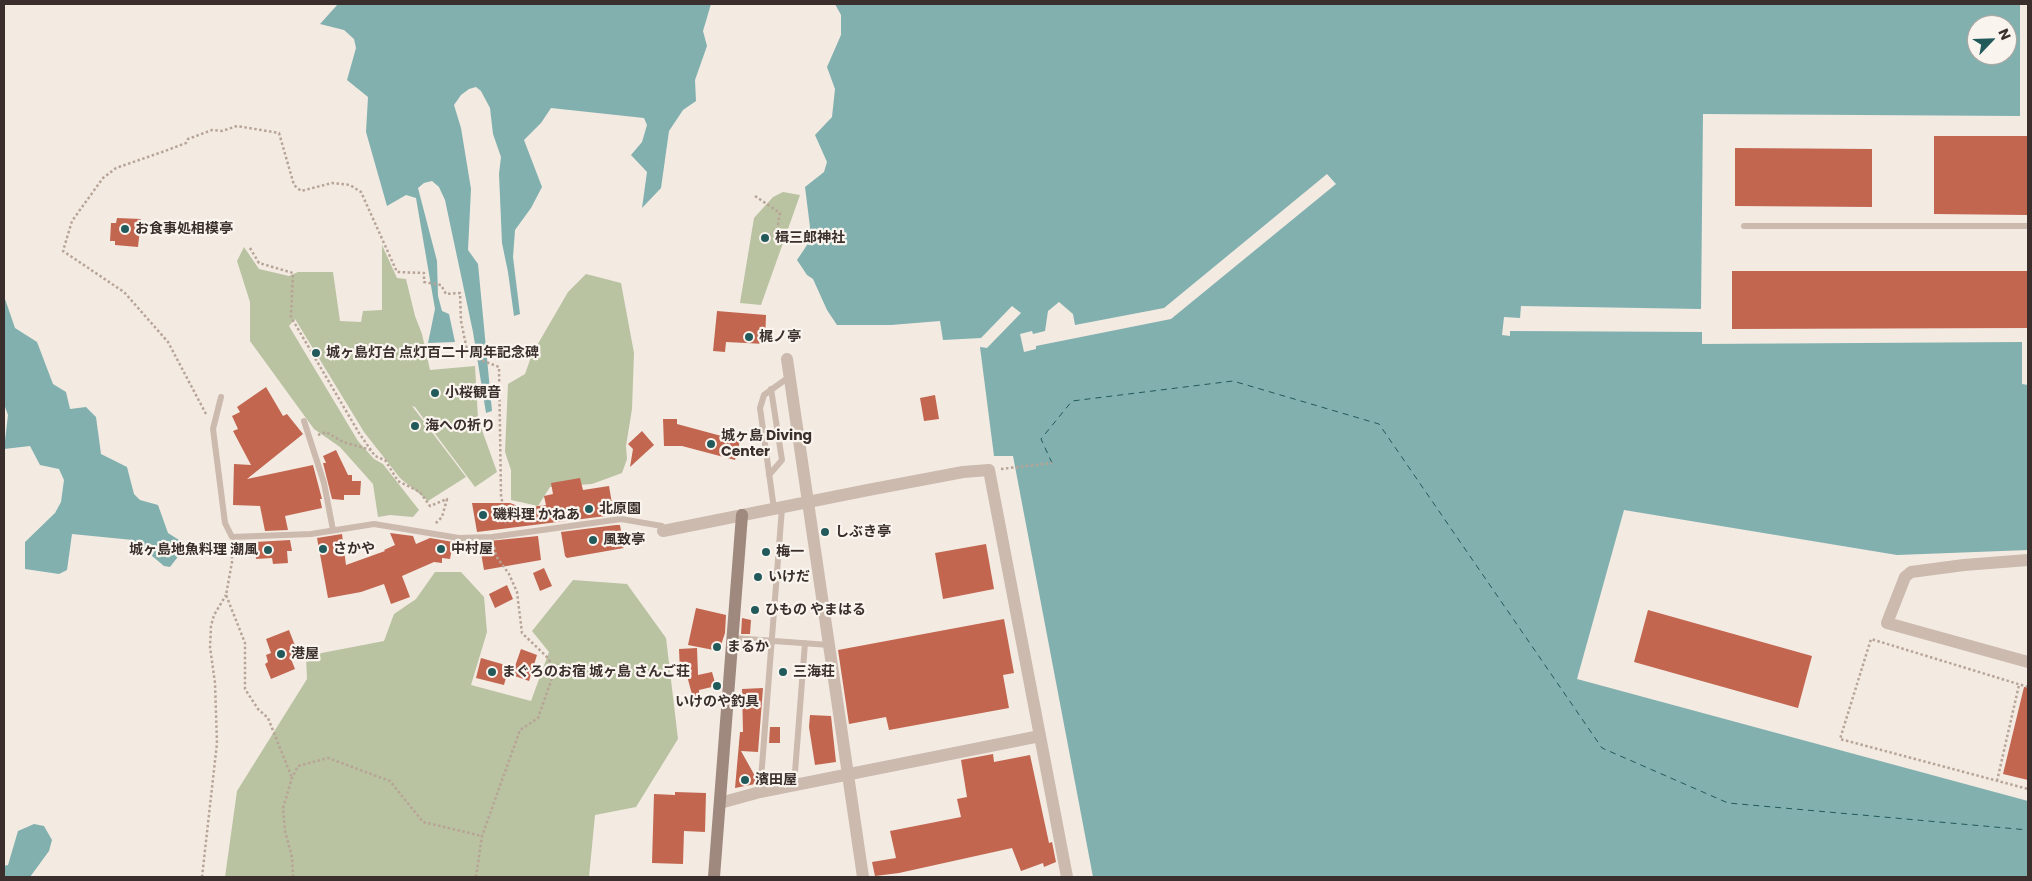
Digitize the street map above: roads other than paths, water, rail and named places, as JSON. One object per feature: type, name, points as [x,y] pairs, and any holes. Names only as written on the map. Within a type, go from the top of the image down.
[{"type":"street","points":[[787,359],[863,877]]},
{"type":"street","points":[[663,531],[963,472],[989,470],[1068,877]]},
{"type":"street","points":[[714,877],[742,515]]},
{"type":"street","points":[[2028,560],[1964,565],[1912,572],[1905,577],[1888,623],[2028,662]]},
{"type":"street","points":[[720,803],[760,792],[1040,736]]},
{"type":"lane","points":[[1744,226],[2028,226]]},
{"type":"lane","points":[[760,792],[773,640],[778,508],[769,475],[760,408],[764,395],[789,377]]},
{"type":"lane","points":[[769,475],[782,460],[771,389]]},
{"type":"lane","points":[[221,397],[213,429],[225,523],[232,537],[311,534],[374,524],[427,531],[459,538],[492,537],[621,519],[662,526],[663,531]]},
{"type":"lane","points":[[304,421],[324,483],[333,530]]},
{"type":"lane","points":[[733,638],[829,645]]},
{"type":"lane","points":[[794,785],[805,643]]},
{"type":"water","points":[[338,4],[711,4],[703,31],[707,46],[695,80],[696,101],[683,110],[669,131],[661,188],[642,208],[647,172],[631,155],[642,142],[647,125],[644,118],[551,108],[541,123],[524,140],[542,187],[531,208],[515,230],[513,257],[520,314],[514,316],[502,243],[499,174],[501,157],[493,134],[490,108],[481,91],[476,87],[469,89],[461,95],[454,105],[461,128],[471,189],[468,250],[478,264],[492,411],[486,413],[473,332],[445,200],[439,187],[432,181],[424,183],[418,188],[437,261],[438,296],[442,311],[449,314],[455,342],[428,343],[435,309],[416,198],[406,195],[387,206],[366,132],[368,97],[347,80],[356,48],[354,39],[344,30],[320,24]]},
{"type":"water","points":[[835,4],[2020,4],[2020,116],[1703,114],[1701,309],[1521,306],[1520,318],[1504,317],[1502,335],[1510,336],[1510,331],[1702,332],[1702,344],[2022,342],[2022,384],[2028,385],[2028,550],[1897,555],[1624,510],[1577,679],[2028,801],[2028,877],[1093,877],[1013,456],[994,456],[980,347],[987,348],[1021,313],[1012,306],[981,338],[943,340],[940,321],[891,325],[837,325],[827,310],[813,279],[807,275],[797,260],[807,245],[810,227],[805,187],[824,172],[827,162],[815,135],[832,117],[835,89],[827,67],[841,35],[841,15]]},
{"type":"water","points":[[4,296],[15,328],[37,342],[53,384],[66,392],[70,409],[86,407],[96,417],[101,454],[127,467],[134,494],[140,500],[158,505],[168,533],[187,545],[170,567],[164,566],[133,540],[72,534],[67,570],[59,574],[25,569],[25,542],[55,513],[61,502],[64,480],[59,469],[40,465],[30,446],[4,449],[8,415],[4,404]]},
{"type":"water","points":[[34,824],[44,826],[52,840],[49,851],[30,877],[4,877],[4,866],[8,865],[18,831]]},
{"type":"place","name":"お食事処相模亭","points":[[125,229]]},
{"type":"place","name":"楫三郎神社","points":[[765,238]]},
{"type":"place","name":"梶ノ亭","points":[[749,337]]},
{"type":"place","name":"城ヶ島灯台 点灯百二十周年記念碑","points":[[316,353]]},
{"type":"place","name":"小桜観音","points":[[435,393]]},
{"type":"place","name":"海への祈り","points":[[415,426]]},
{"type":"place","name":"城ヶ島 Diving Center","points":[[711,444]]},
{"type":"place","name":"北原園","points":[[589,509]]},
{"type":"place","name":"磯料理 かねあ","points":[[483,515]]},
{"type":"place","name":"しぶき亭","points":[[825,532]]},
{"type":"place","name":"風致亭","points":[[593,540]]},
{"type":"place","name":"さかや","points":[[323,549]]},
{"type":"place","name":"中村屋","points":[[441,549]]},
{"type":"place","name":"城ヶ島地魚料理 潮風","points":[[268,550]]},
{"type":"place","name":"梅一","points":[[766,552]]},
{"type":"place","name":"いけだ","points":[[758,577]]},
{"type":"place","name":"ひもの やまはる","points":[[755,610]]},
{"type":"place","name":"まるか","points":[[717,647]]},
{"type":"place","name":"港屋","points":[[281,654]]},
{"type":"place","name":"まぐろのお宿 城ヶ島 さんご荘","points":[[492,672]]},
{"type":"place","name":"三海荘","points":[[783,672]]},
{"type":"place","name":"いけのや釣具","points":[[717,686]]},
{"type":"place","name":"濱田屋","points":[[745,780]]}]
